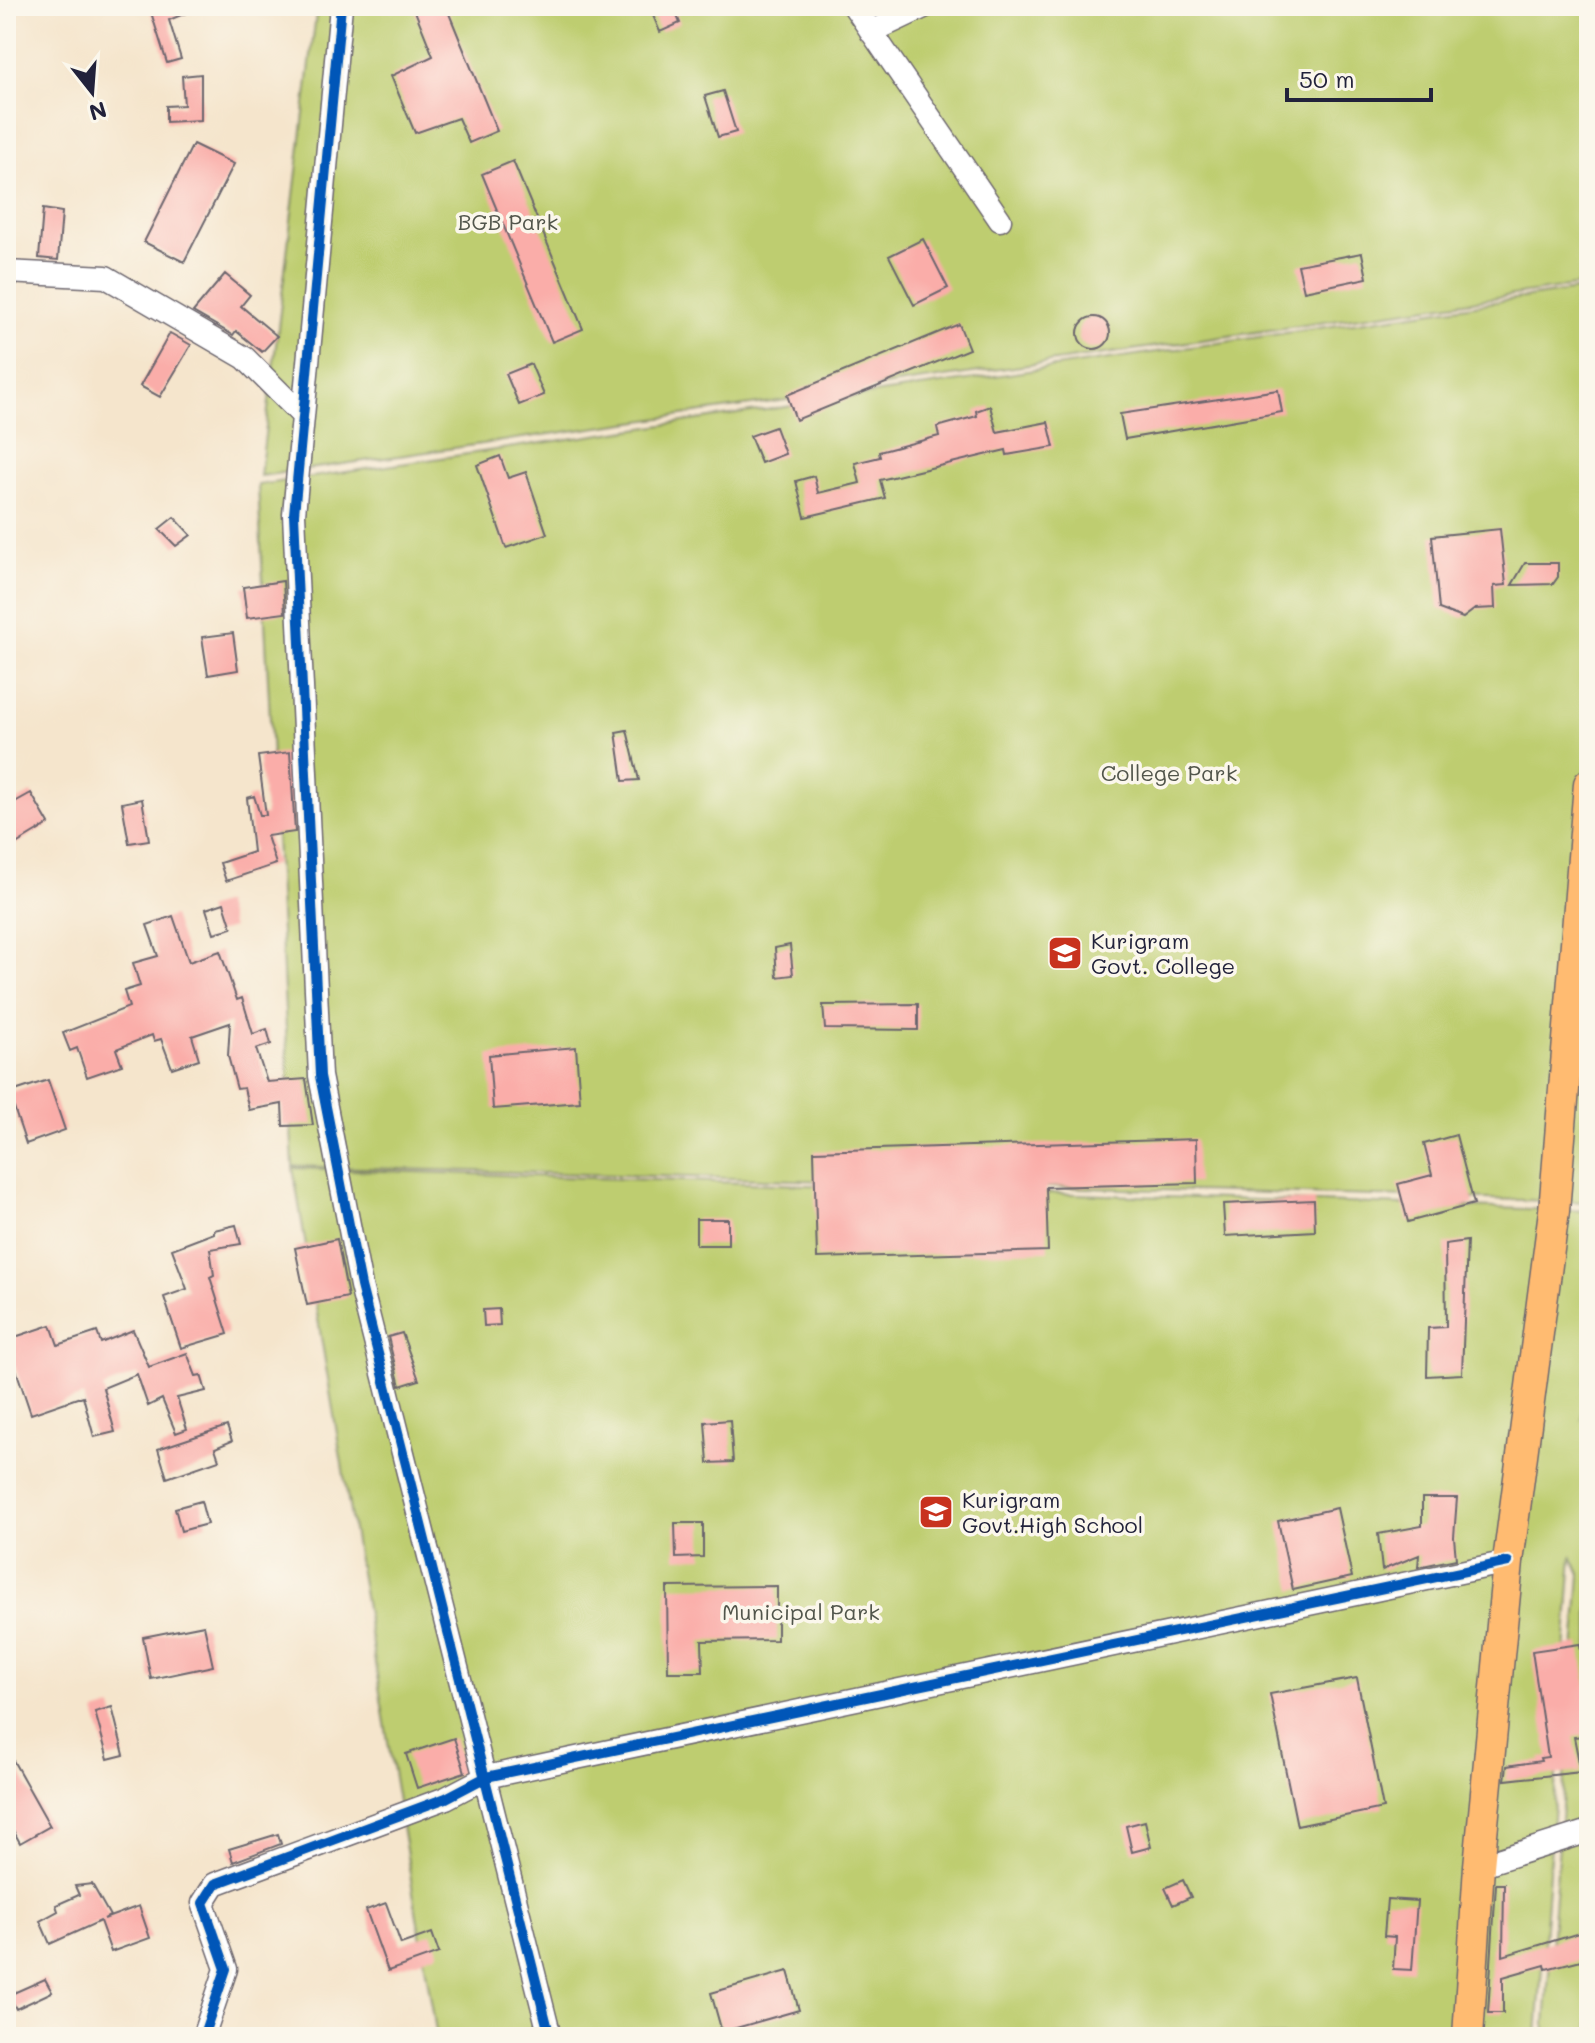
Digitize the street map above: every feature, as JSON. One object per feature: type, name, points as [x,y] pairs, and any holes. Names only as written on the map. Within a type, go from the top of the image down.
[{"type":"main road","points":[[1468,2037],[1479,1866],[1508,1562],[1554,1211],[1589,784]]},
{"type":"street","points":[[341,6],[294,514],[320,1076],[361,1286],[550,2037]]},
{"type":"street","points":[[854,6],[1000,220]]},
{"type":"street","points":[[871,32],[926,6]]},
{"type":"street","points":[[6,272],[106,277],[245,358],[303,416]]},
{"type":"street","points":[[203,2037],[226,1969],[203,1903],[215,1884],[446,1798],[486,1777],[1508,1562]]},
{"type":"street","points":[[1479,1866],[1589,1831]]},
{"type":"green space","name":"BGB Park","points":[[317,6],[1589,6],[1589,284],[260,476]]},
{"type":"green space","name":"College Park","points":[[1589,288],[1589,1202],[293,1166],[258,485]]},
{"type":"green space","name":"Municipal Park","points":[[293,1168],[1589,1211],[1589,1321],[1582,1418],[1589,1408],[1589,2037],[1544,2037],[1580,1574],[1572,1556],[1537,2036],[437,2037]]},
{"type":"building","points":[[149,6],[203,6],[169,20],[181,59],[167,63]]},
{"type":"building","points":[[413,6],[446,6],[497,131],[469,143],[458,118],[415,133],[391,76],[433,56]]},
{"type":"building","points":[[673,6],[680,23],[660,32],[652,13]]},
{"type":"building","points":[[201,74],[201,120],[166,122],[166,106],[184,105],[182,76]]},
{"type":"building","points":[[723,91],[736,132],[718,137],[705,96]]},
{"type":"building","points":[[193,144],[234,164],[184,262],[144,242]]},
{"type":"building","points":[[513,161],[583,329],[552,342],[482,174]]},
{"type":"building","points":[[43,209],[62,212],[58,260],[39,258]]},
{"type":"building","points":[[923,239],[948,288],[914,305],[889,256]]},
{"type":"building","points":[[1362,253],[1367,278],[1304,291],[1298,265]]},
{"type":"building","points":[[225,274],[250,295],[241,306],[277,336],[262,352],[236,331],[233,335],[193,312]]},
{"type":"building","points":[[1094,317],[1105,322],[1110,333],[1105,344],[1094,349],[1083,344],[1078,333],[1083,322]]},
{"type":"building","points":[[959,324],[969,349],[796,420],[787,395]]},
{"type":"building","points":[[170,333],[191,345],[160,397],[140,386]]},
{"type":"building","points":[[531,364],[544,395],[519,405],[506,374]]},
{"type":"building","points":[[1278,390],[1282,412],[1125,439],[1120,414]]},
{"type":"building","points":[[990,406],[997,432],[1048,422],[1054,447],[1007,455],[1006,450],[880,480],[885,498],[805,517],[796,481],[814,476],[818,493],[860,483],[855,463],[880,457],[879,452],[939,436],[937,427],[977,416],[976,411]]},
{"type":"building","points":[[775,427],[785,454],[761,463],[750,436]]},
{"type":"building","points":[[500,456],[508,478],[526,472],[547,534],[506,548],[477,465]]},
{"type":"building","points":[[174,517],[191,535],[176,546],[159,529]]},
{"type":"building","points":[[1500,529],[1506,585],[1494,586],[1495,608],[1475,609],[1463,618],[1439,609],[1432,536]]},
{"type":"building","points":[[1525,563],[1558,563],[1558,577],[1553,584],[1512,585]]},
{"type":"building","points":[[283,581],[285,613],[247,618],[243,587]]},
{"type":"building","points":[[233,633],[238,670],[208,675],[202,637]]},
{"type":"building","points":[[627,730],[639,780],[623,781],[616,732]]},
{"type":"building","points":[[290,752],[295,832],[267,836],[276,864],[226,881],[220,863],[253,852],[247,798],[254,796],[260,815],[266,815],[258,756]]},
{"type":"building","points":[[31,793],[49,824],[6,850],[6,807]]},
{"type":"building","points":[[142,799],[149,840],[129,843],[122,803]]},
{"type":"building","points":[[224,903],[232,928],[214,933],[206,909]]},
{"type":"building","points":[[173,916],[189,962],[220,951],[237,1000],[242,998],[253,1034],[267,1029],[271,1044],[256,1049],[267,1082],[306,1079],[313,1125],[283,1126],[282,1104],[249,1110],[244,1088],[237,1089],[228,1056],[230,1023],[192,1036],[199,1059],[172,1068],[161,1039],[154,1041],[152,1035],[116,1049],[122,1065],[87,1077],[77,1048],[70,1051],[63,1033],[129,1007],[124,991],[140,986],[133,963],[158,956],[147,925]]},
{"type":"building","points":[[790,945],[793,975],[777,977],[775,948]]},
{"type":"building","points":[[918,1004],[918,1030],[825,1029],[823,1005]]},
{"type":"building","points":[[576,1047],[580,1102],[493,1109],[489,1055]]},
{"type":"building","points":[[48,1080],[65,1130],[26,1144],[9,1093]]},
{"type":"building","points":[[1456,1135],[1474,1204],[1408,1222],[1398,1184],[1432,1175],[1424,1144]]},
{"type":"building","points":[[1196,1139],[1197,1183],[1046,1187],[1048,1251],[817,1258],[814,1151]]},
{"type":"building","points":[[1314,1200],[1315,1231],[1225,1236],[1223,1204]]},
{"type":"building","points":[[696,1219],[728,1219],[728,1245],[696,1245]]},
{"type":"building","points":[[236,1225],[241,1244],[210,1249],[214,1275],[210,1277],[228,1334],[181,1348],[164,1297],[187,1289],[172,1249],[214,1233],[214,1230]]},
{"type":"building","points":[[337,1239],[348,1297],[307,1305],[295,1248]]},
{"type":"building","points":[[1467,1241],[1462,1374],[1427,1376],[1428,1328],[1446,1327],[1445,1244]]},
{"type":"building","points":[[499,1309],[500,1325],[484,1326],[483,1310]]},
{"type":"building","points":[[51,1325],[58,1345],[97,1332],[101,1343],[133,1330],[149,1367],[187,1353],[196,1376],[201,1375],[206,1391],[177,1398],[187,1429],[176,1433],[162,1399],[148,1406],[137,1374],[103,1388],[115,1432],[94,1437],[83,1396],[31,1414],[6,1340]]},
{"type":"building","points":[[402,1333],[419,1380],[400,1386],[388,1337]]},
{"type":"building","points":[[730,1420],[733,1462],[708,1463],[705,1422]]},
{"type":"building","points":[[227,1426],[232,1441],[215,1448],[219,1460],[167,1478],[158,1449]]},
{"type":"building","points":[[1422,1498],[1457,1498],[1456,1559],[1418,1567],[1419,1555],[1382,1570],[1378,1534],[1422,1526]]},
{"type":"building","points":[[201,1501],[207,1524],[181,1531],[175,1508]]},
{"type":"building","points":[[1337,1508],[1352,1577],[1293,1590],[1278,1521]]},
{"type":"building","points":[[675,1523],[703,1523],[703,1557],[676,1558]]},
{"type":"building","points":[[777,1586],[777,1640],[702,1641],[703,1672],[668,1672],[667,1587]]},
{"type":"building","points":[[204,1625],[213,1666],[151,1679],[143,1637]]},
{"type":"building","points":[[1580,1644],[1589,1700],[1589,1735],[1574,1737],[1581,1772],[1505,1780],[1507,1766],[1541,1761],[1540,1758],[1548,1757],[1532,1651]]},
{"type":"building","points":[[1357,1678],[1383,1808],[1297,1826],[1270,1694]]},
{"type":"building","points":[[112,1707],[124,1755],[108,1759],[95,1712]]},
{"type":"building","points":[[454,1738],[465,1772],[417,1788],[406,1754]]},
{"type":"building","points":[[6,1748],[50,1826],[20,1843],[6,1817]]},
{"type":"building","points":[[1145,1821],[1151,1847],[1132,1852],[1126,1826]]},
{"type":"building","points":[[278,1834],[281,1844],[233,1862],[229,1849]]},
{"type":"building","points":[[1183,1880],[1191,1897],[1173,1905],[1165,1888]]},
{"type":"building","points":[[92,1884],[110,1916],[104,1919],[139,1906],[150,1938],[111,1952],[100,1921],[50,1944],[40,1921],[58,1911],[56,1905],[79,1895],[75,1886]]},
{"type":"building","points":[[1496,1884],[1504,1884],[1503,1956],[1589,1930],[1589,1958],[1546,1969],[1545,1965],[1503,1977],[1503,2013],[1488,2013]]},
{"type":"building","points":[[1387,1899],[1417,1901],[1412,1970],[1393,1969],[1395,1937],[1384,1936]]},
{"type":"building","points":[[386,1903],[401,1944],[432,1933],[439,1953],[388,1971],[366,1910]]},
{"type":"building","points":[[788,1971],[799,2010],[722,2032],[711,1993]]},
{"type":"building","points":[[45,1979],[52,1992],[16,2009],[9,1995]]},
{"type":"cycle path","points":[[341,6],[294,514],[320,1076],[361,1286],[550,2037]]},
{"type":"cycle path","points":[[203,2037],[226,1969],[203,1903],[215,1884],[446,1798],[486,1777],[1508,1562]]},
{"type":"place","name":"Kurigram Govt. College","points":[[1065,953]]},
{"type":"place","name":"Kurigram Govt.High School","points":[[936,1512]]}]
